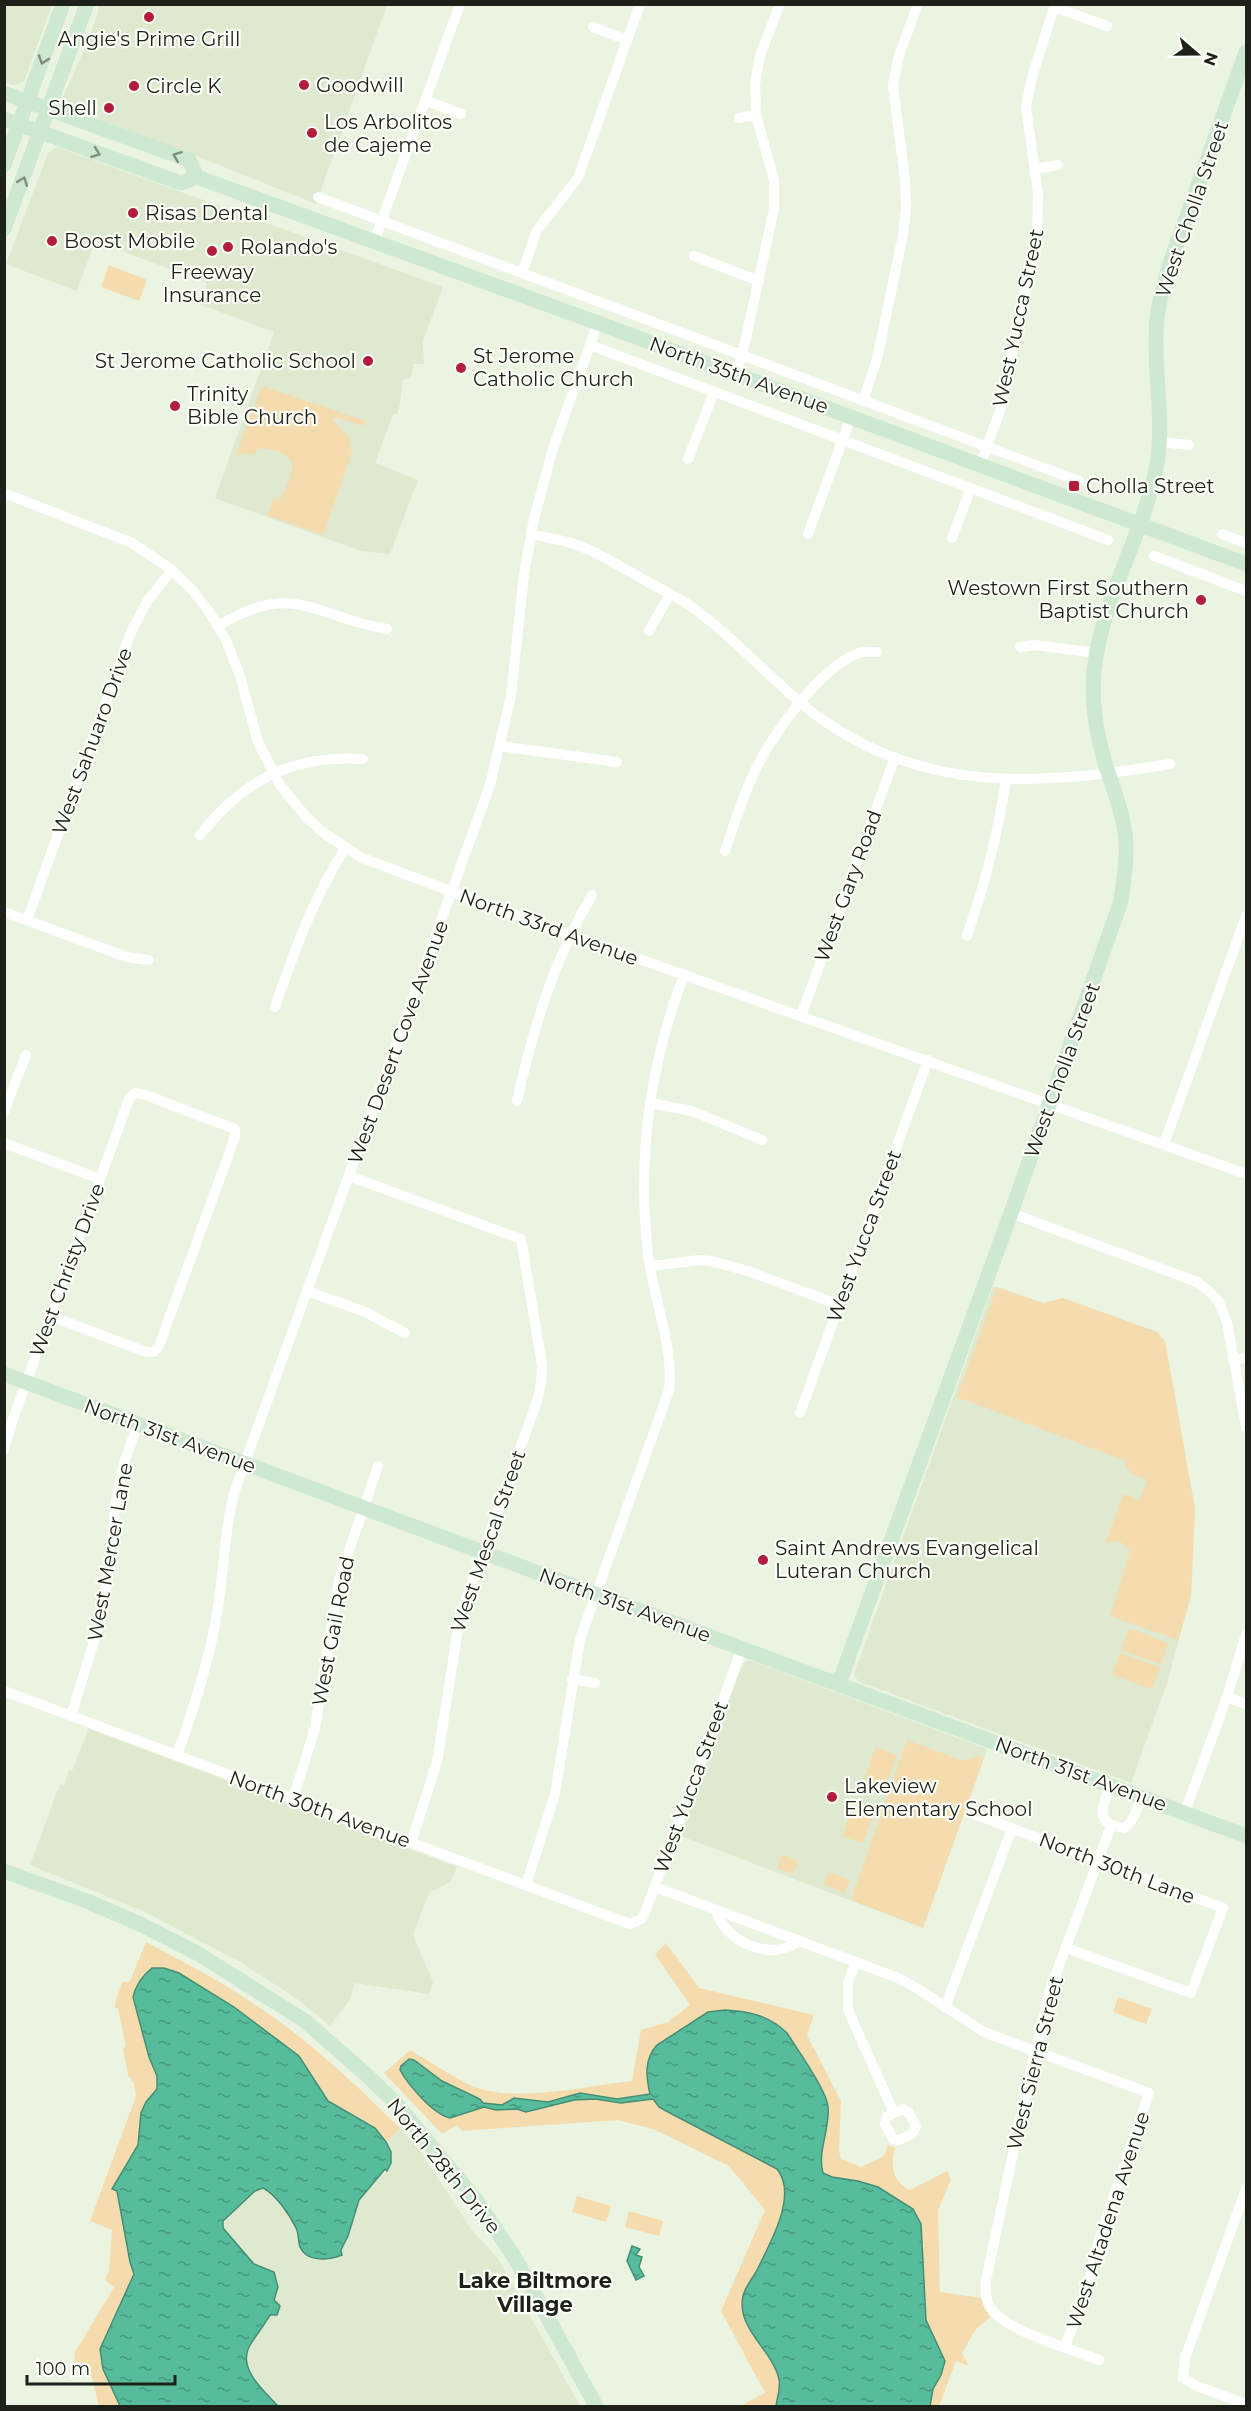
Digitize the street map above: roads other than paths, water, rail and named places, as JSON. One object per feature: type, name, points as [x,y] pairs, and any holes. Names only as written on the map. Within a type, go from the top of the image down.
[{"type":"street","points":[[4,165],[63,4]]},
{"type":"street","points":[[4,229],[87,4]]},
{"type":"street","points":[[374,242],[460,4]]},
{"type":"street","points":[[522,273],[537,230],[578,178],[640,4]]},
{"type":"street","points":[[735,374],[742,356],[774,209],[774,180],[756,115],[755,84],[760,55],[780,4]]},
{"type":"street","points":[[863,401],[877,359],[903,235],[906,208],[905,180],[893,85],[899,55],[918,4]]},
{"type":"street","points":[[1054,6],[1107,26]]},
{"type":"street","name":"West Yucca Street","points":[[980,465],[1000,411],[1035,246],[1039,211],[1026,107],[1032,77],[1054,6]]},
{"type":"street","points":[[592,27],[627,40]]},
{"type":"street","name":"West Cholla Street","points":[[839,1683],[1011,1213],[1121,901],[1126,870],[1125,832],[1098,732],[1094,704],[1096,653],[1106,613],[1153,479],[1160,442],[1161,411],[1156,339],[1162,291],[1246,52]]},
{"type":"street","name":"North 35th Avenue","points":[[4,93],[189,160],[197,177]]},
{"type":"street","points":[[425,100],[461,114]]},
{"type":"street","points":[[739,118],[756,115]]},
{"type":"street","name":"North 35th Avenue","points":[[4,119],[181,183],[197,177],[598,323],[1246,564]]},
{"type":"street","points":[[1035,169],[1058,165]]},
{"type":"street","name":"North 35th Avenue","points":[[318,197],[1079,482]]},
{"type":"street","points":[[694,256],[759,280]]},
{"type":"street","name":"West Desert Cove Avenue","points":[[177,1755],[209,1656],[224,1567],[229,1511],[481,814],[500,746],[515,667],[524,574],[531,534],[553,448],[598,323]]},
{"type":"street","name":"North 35th Avenue","points":[[590,345],[1108,540]]},
{"type":"street","points":[[688,459],[714,392]]},
{"type":"street","points":[[808,534],[851,417]]},
{"type":"street","points":[[1160,442],[1189,445]]},
{"type":"street","points":[[952,538],[971,488]]},
{"type":"street","name":"North 33rd Avenue","points":[[4,493],[132,543],[172,570],[192,590],[218,626],[240,676],[258,742],[273,773],[307,818],[345,849],[377,866],[1246,1174]]},
{"type":"street","points":[[531,534],[581,547],[670,594],[701,614],[813,712],[862,742],[895,757],[946,773],[1006,780],[1035,780],[1170,764]]},
{"type":"street","points":[[1222,534],[1246,543]]},
{"type":"street","points":[[1154,556],[1246,591]]},
{"type":"street","name":"West Sahuaro Drive","points":[[27,920],[132,630],[148,600],[172,570]]},
{"type":"street","points":[[650,632],[670,594]]},
{"type":"street","points":[[218,626],[245,611],[266,604],[282,602],[306,605],[364,625],[387,629]]},
{"type":"street","points":[[1020,647],[1035,645],[1096,653]]},
{"type":"street","points":[[725,851],[754,774],[777,733],[833,668],[862,652],[877,652]]},
{"type":"street","points":[[500,746],[617,762]]},
{"type":"street","name":"West Gary Road","points":[[801,1016],[895,757]]},
{"type":"street","points":[[200,835],[231,800],[246,788],[273,773],[308,762],[342,758],[363,759]]},
{"type":"street","points":[[967,936],[990,865],[1006,780]]},
{"type":"street","points":[[275,1007],[306,921],[322,887],[345,849]]},
{"type":"street","points":[[517,1101],[537,1020],[570,934],[592,894]]},
{"type":"street","points":[[4,912],[127,957],[149,960]]},
{"type":"street","points":[[1164,1144],[1246,916]]},
{"type":"street","points":[[526,1885],[555,1794],[580,1639],[669,1390],[670,1363],[650,1266],[644,1170],[656,1064],[667,1023],[684,975]]},
{"type":"street","points":[[4,1112],[26,1055]]},
{"type":"street","name":"West Yucca Street","points":[[800,1413],[928,1060]]},
{"type":"street","name":"West Christy Drive","points":[[4,1450],[26,1383],[50,1316],[129,1099],[135,1093],[143,1094],[235,1129],[235,1137],[159,1346],[154,1352],[146,1352],[50,1316]]},
{"type":"street","points":[[650,1103],[692,1111],[762,1140]]},
{"type":"street","points":[[4,1143],[100,1179]]},
{"type":"street","name":"West Mescal Street","points":[[349,1176],[521,1239],[542,1365],[537,1401],[481,1552],[460,1616],[437,1762],[411,1843]]},
{"type":"street","points":[[1011,1213],[1197,1282],[1210,1292],[1219,1302],[1227,1322],[1246,1426]]},
{"type":"street","points":[[650,1266],[700,1260],[711,1261],[738,1268],[839,1305]]},
{"type":"street","points":[[307,1291],[365,1312],[405,1333]]},
{"type":"street","points":[[1233,1360],[1246,1358]]},
{"type":"street","name":"North 31st Avenue","points":[[4,1374],[1246,1836]]},
{"type":"street","name":"West Mercer Lane","points":[[71,1716],[99,1625],[110,1572],[116,1500],[124,1463],[138,1424]]},
{"type":"street","name":"West Gail Road","points":[[293,1799],[315,1728],[339,1581],[378,1466]]},
{"type":"street","points":[[1185,1812],[1227,1696],[1246,1635]]},
{"type":"street","name":"West Yucca Street","points":[[636,1922],[645,1913],[742,1648]]},
{"type":"street","points":[[572,1679],[595,1683]]},
{"type":"street","name":"North 30th Avenue","points":[[4,1691],[625,1923],[636,1922]]},
{"type":"street","points":[[1227,1696],[1246,1704]]},
{"type":"street","points":[[1110,1785],[1102,1813],[1104,1820],[1111,1826],[1124,1828],[1130,1824],[1142,1797]]},
{"type":"street","name":"North 30th Lane","points":[[977,1815],[1222,1908],[1191,1993],[1066,1948]]},
{"type":"street","name":"West Sierra Street","points":[[1065,2346],[1015,2328],[1000,2320],[989,2306],[985,2294],[986,2280],[1050,1990],[1111,1826]]},
{"type":"street","points":[[945,2008],[1011,1828]]},
{"type":"street","name":"North 28th Drive","points":[[4,1871],[89,1902],[171,1939],[250,1985],[305,2021],[361,2070],[403,2111],[476,2200],[515,2258],[596,2406]]},
{"type":"street","points":[[655,1887],[909,1983],[984,2032],[1035,2050]]},
{"type":"street","points":[[716,1910],[719,1921],[729,1933],[744,1943],[775,1950],[791,1948],[799,1940]]},
{"type":"street","points":[[856,1962],[848,1982],[848,2010],[894,2113]]},
{"type":"street","name":"West Altadena Avenue","points":[[1035,2050],[1149,2093],[1101,2233],[1086,2295],[1065,2346]]},
{"type":"street","points":[[1246,2189],[1185,2358],[1183,2378],[1197,2386],[1246,2404]]},
{"type":"street","points":[[1065,2346],[1099,2360]]},
{"type":"water","points":[[152,1968],[164,1968],[179,1973],[234,2007],[299,2056],[328,2101],[375,2128],[391,2152],[391,2163],[387,2171],[385,2169],[359,2200],[348,2236],[341,2250],[342,2255],[319,2259],[303,2252],[297,2230],[290,2217],[278,2200],[263,2188],[255,2191],[223,2221],[223,2228],[254,2264],[274,2272],[278,2287],[274,2300],[280,2306],[277,2315],[270,2315],[251,2343],[247,2363],[254,2379],[278,2406],[120,2406],[103,2369],[100,2349],[134,2274],[117,2191],[112,2189],[138,2145],[141,2113],[146,2102],[157,2089],[157,2076],[149,2057],[133,1997],[140,1981]]},
{"type":"water","points":[[725,2010],[759,2016],[774,2022],[787,2033],[811,2070],[823,2091],[828,2107],[822,2149],[823,2173],[878,2187],[913,2209],[921,2224],[926,2320],[945,2361],[941,2375],[933,2389],[930,2406],[776,2406],[779,2379],[769,2358],[749,2329],[742,2308],[744,2292],[775,2232],[784,2205],[783,2180],[777,2169],[659,2107],[653,2099],[621,2103],[595,2099],[574,2100],[526,2112],[517,2109],[496,2110],[484,2107],[450,2118],[436,2111],[422,2098],[400,2070],[409,2059],[414,2060],[442,2081],[480,2099],[483,2103],[502,2105],[514,2098],[548,2102],[580,2093],[617,2099],[650,2094],[647,2068],[650,2056],[657,2045],[708,2012]]},
{"type":"water","points":[[632,2246],[640,2249],[636,2255],[642,2257],[639,2267],[644,2276],[636,2280],[627,2261]]},
{"type":"place","name":"Angie's Prime Grill","points":[[149,17]]},
{"type":"place","name":"Goodwill","points":[[304,85]]},
{"type":"place","name":"Circle K","points":[[134,86]]},
{"type":"place","name":"Shell","points":[[109,108]]},
{"type":"place","name":"Los Arbolitos de Cajeme","points":[[312,133]]},
{"type":"place","name":"Risas Dental","points":[[133,213]]},
{"type":"place","name":"Boost Mobile","points":[[52,241]]},
{"type":"place","name":"Rolando's","points":[[228,247]]},
{"type":"place","name":"Freeway Insurance","points":[[212,251]]},
{"type":"place","name":"St Jerome Catholic School","points":[[368,361]]},
{"type":"place","name":"St Jerome Catholic Church","points":[[461,368]]},
{"type":"place","name":"Trinity Bible Church","points":[[175,406]]},
{"type":"place","name":"Cholla Street","points":[[1074,486]]},
{"type":"place","name":"Westown First Southern Baptist Church","points":[[1201,600]]},
{"type":"place","name":"Saint Andrews Evangelical Luteran Church","points":[[763,1560]]},
{"type":"place","name":"Lakeview Elementary School","points":[[832,1797]]},
{"type":"district","name":"Lake Biltmore Village","points":[[535,2292]]}]
